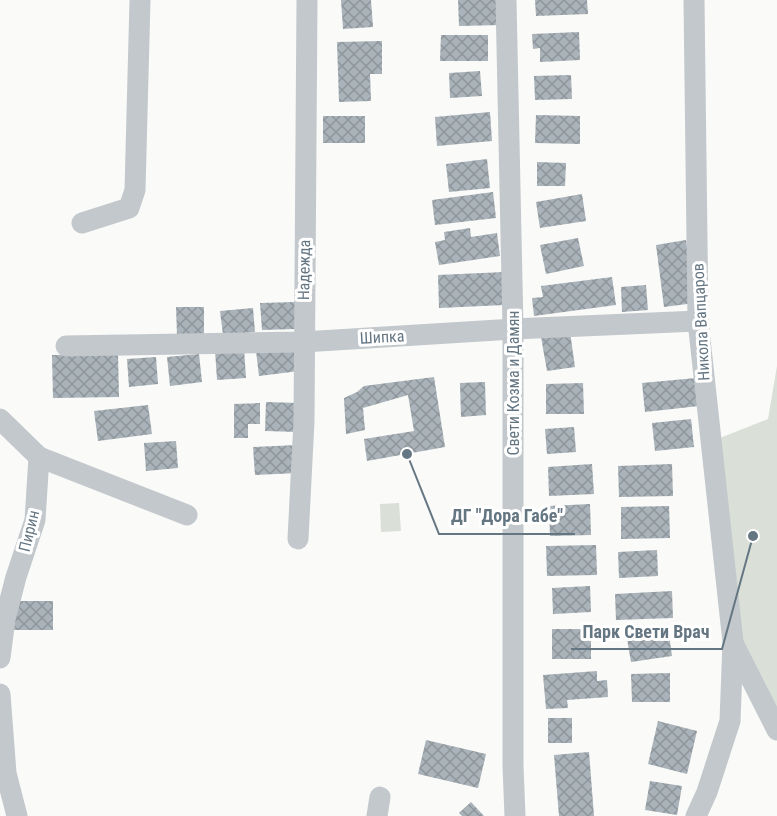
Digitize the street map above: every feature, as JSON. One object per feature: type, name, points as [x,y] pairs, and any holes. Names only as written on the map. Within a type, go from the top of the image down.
[{"type":"street","points":[[82,223],[129,208],[135,190],[140,0]]},
{"type":"street","name":"Надежда","points":[[298,539],[304,421],[307,0]]},
{"type":"street","name":"Свети Козма и Дамян","points":[[506,0],[513,329],[515,816]]},
{"type":"street","name":"Никола Вапцаров","points":[[694,0],[698,321],[733,642]]},
{"type":"street","name":"Шипка","points":[[66,346],[303,342],[513,329],[698,321]]},
{"type":"street","points":[[0,419],[39,457],[187,515]]},
{"type":"street","name":"Пирин","points":[[0,658],[5,620],[16,577],[36,520],[39,457]]},
{"type":"street","points":[[733,642],[777,730]]},
{"type":"street","points":[[696,816],[707,792],[730,721],[733,642]]},
{"type":"street","points":[[0,694],[3,774],[17,816]]},
{"type":"shaded area","points":[[777,366],[777,719],[736,634],[720,438],[768,419]]},
{"type":"shaded area","points":[[399,503],[401,531],[381,532],[380,504]]},
{"type":"building","points":[[341,0],[371,0],[373,27],[343,29]]},
{"type":"building","points":[[458,0],[500,0],[501,25],[459,26]]},
{"type":"building","points":[[535,0],[587,0],[588,14],[536,16]]},
{"type":"building","points":[[579,32],[580,60],[540,62],[540,48],[533,49],[532,34]]},
{"type":"building","points":[[441,35],[488,35],[488,61],[440,61]]},
{"type":"building","points":[[382,41],[382,74],[370,74],[371,101],[339,102],[337,42]]},
{"type":"building","points":[[480,71],[482,96],[450,98],[449,73]]},
{"type":"building","points":[[571,75],[572,99],[535,100],[534,76]]},
{"type":"building","points":[[490,112],[492,141],[437,146],[435,117]]},
{"type":"building","points":[[536,115],[580,116],[580,144],[535,143]]},
{"type":"building","points":[[323,116],[365,116],[365,143],[323,143]]},
{"type":"building","points":[[487,159],[490,188],[449,192],[446,164]]},
{"type":"building","points":[[537,162],[566,163],[565,186],[537,186]]},
{"type":"building","points":[[493,192],[496,218],[435,225],[432,200]]},
{"type":"building","points":[[582,194],[586,221],[540,228],[536,202]]},
{"type":"building","points":[[470,228],[471,237],[497,233],[500,256],[439,265],[435,242],[445,240],[444,232]]},
{"type":"building","points":[[578,238],[584,266],[546,274],[540,245]]},
{"type":"building","points":[[686,240],[695,303],[664,307],[656,245]]},
{"type":"building","points":[[504,272],[505,305],[439,308],[438,275]]},
{"type":"building","points":[[612,277],[616,305],[534,316],[532,298],[543,297],[541,286]]},
{"type":"building","points":[[646,285],[648,310],[622,312],[621,287]]},
{"type":"building","points":[[295,302],[296,329],[262,330],[260,303]]},
{"type":"building","points":[[176,307],[204,307],[204,334],[177,335]]},
{"type":"building","points":[[253,308],[255,332],[223,335],[220,311]]},
{"type":"building","points":[[570,332],[575,367],[547,371],[541,337]]},
{"type":"building","points":[[295,346],[299,371],[259,376],[256,351]]},
{"type":"building","points":[[244,348],[246,378],[217,380],[215,350]]},
{"type":"building","points":[[118,354],[119,397],[53,398],[52,355]]},
{"type":"building","points":[[199,354],[202,382],[170,386],[167,357]]},
{"type":"building","points":[[156,357],[158,384],[129,387],[127,359]]},
{"type":"building","points":[[434,377],[445,447],[367,461],[364,439],[414,431],[408,395],[363,408],[365,430],[346,434],[344,398],[364,386]]},
{"type":"building","points":[[696,378],[699,406],[645,412],[642,383]]},
{"type":"building","points":[[485,382],[486,415],[461,417],[460,383]]},
{"type":"building","points":[[583,383],[584,414],[546,414],[546,384]]},
{"type":"building","points":[[266,402],[299,403],[297,432],[265,431]]},
{"type":"building","points":[[260,403],[260,424],[248,424],[248,438],[234,438],[234,404]]},
{"type":"building","points":[[148,405],[152,434],[98,441],[94,411]]},
{"type":"building","points":[[691,419],[694,447],[655,451],[652,423]]},
{"type":"building","points":[[574,427],[576,452],[547,454],[545,429]]},
{"type":"building","points":[[176,441],[178,468],[146,471],[144,443]]},
{"type":"building","points":[[297,445],[298,473],[255,475],[253,447]]},
{"type":"building","points":[[592,464],[594,494],[549,496],[548,467]]},
{"type":"building","points":[[672,464],[673,496],[619,497],[618,466]]},
{"type":"building","points":[[590,504],[591,535],[550,536],[549,506]]},
{"type":"building","points":[[669,506],[670,538],[621,539],[621,507]]},
{"type":"building","points":[[596,545],[597,575],[547,576],[546,546]]},
{"type":"building","points":[[657,550],[658,576],[619,578],[618,552]]},
{"type":"building","points":[[590,586],[591,612],[553,614],[552,588]]},
{"type":"building","points":[[672,591],[673,618],[616,620],[615,594]]},
{"type":"building","points":[[12,601],[53,601],[53,630],[13,630]]},
{"type":"building","points":[[668,627],[672,656],[631,662],[626,633]]},
{"type":"building","points":[[552,629],[591,629],[591,659],[552,659]]},
{"type":"building","points":[[597,671],[597,681],[607,680],[608,697],[567,700],[568,708],[546,709],[543,675]]},
{"type":"building","points":[[670,673],[670,702],[632,702],[631,674]]},
{"type":"building","points":[[548,718],[572,718],[572,743],[548,743]]},
{"type":"building","points":[[658,721],[697,731],[687,774],[648,764]]},
{"type":"building","points":[[426,740],[486,754],[478,788],[418,774]]},
{"type":"building","points":[[589,752],[594,816],[559,816],[554,755]]},
{"type":"building","points":[[650,781],[682,786],[677,815],[645,810]]},
{"type":"building","points":[[471,802],[484,816],[462,816],[459,813]]},
{"type":"place","name":"ДГ \"Дора Габе\"","points":[[407,454]]},
{"type":"place","name":"Парк Свети Врач","points":[[753,536]]}]
